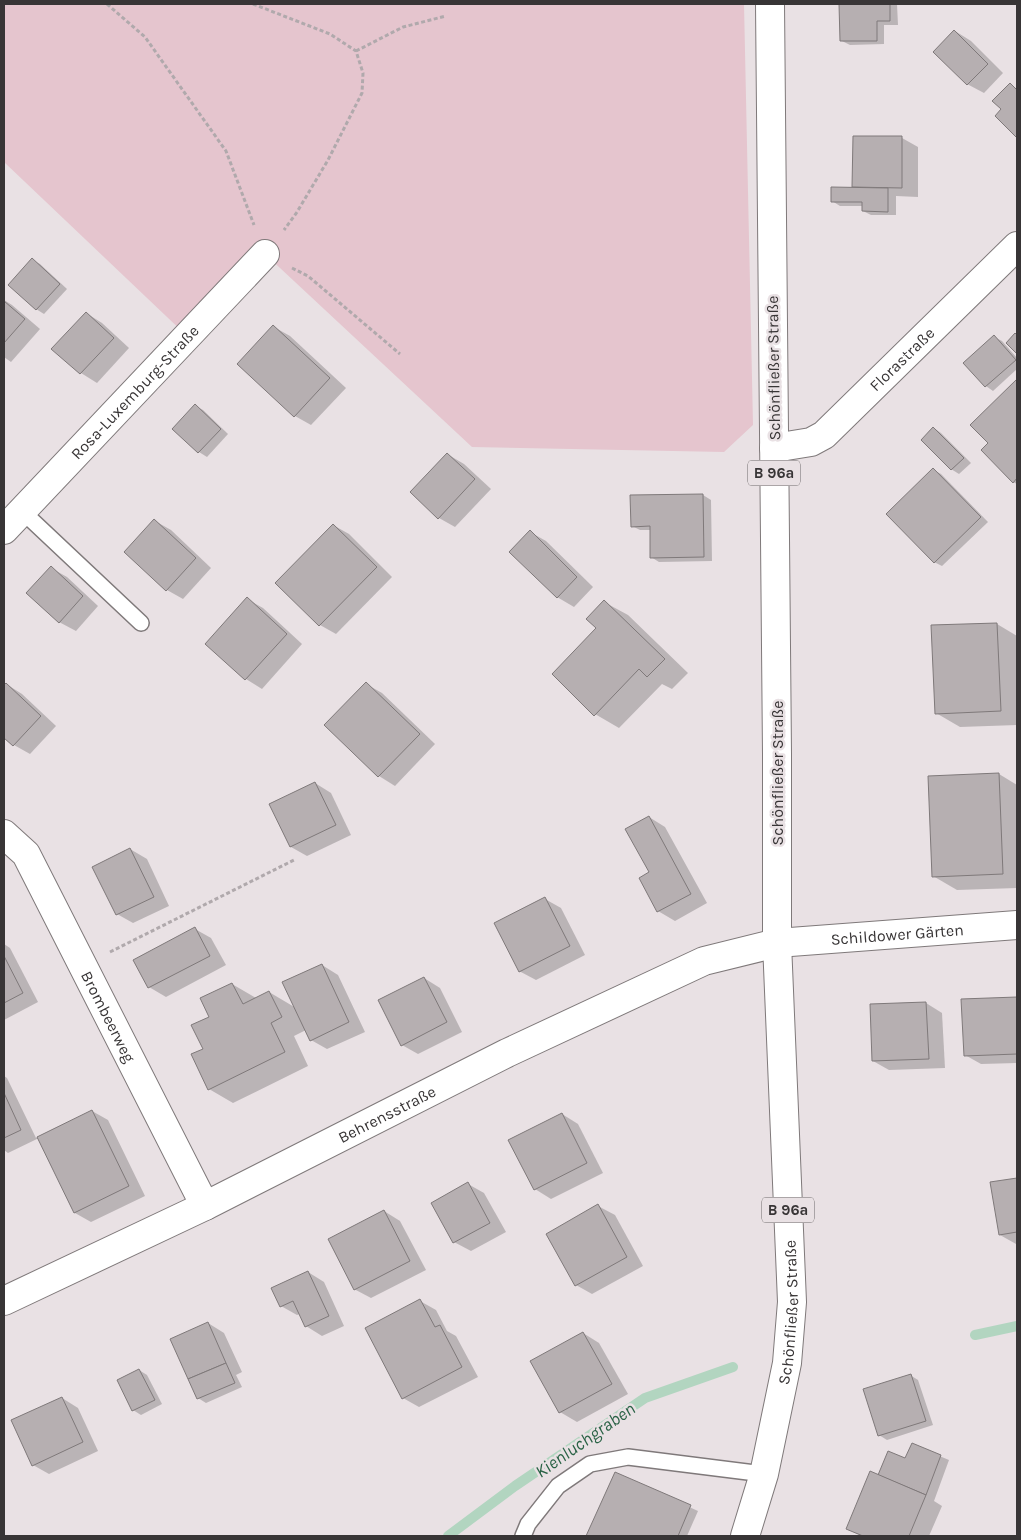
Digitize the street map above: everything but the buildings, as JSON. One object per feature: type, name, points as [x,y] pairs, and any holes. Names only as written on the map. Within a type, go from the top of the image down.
[{"type":"street","name":"Schönfließer Straße","points":[[745,1536],[764,1474],[787,1363],[792,1302],[777,943],[770,4]]},
{"type":"street","name":"Florastraße","points":[[774,448],[811,442],[824,435],[1017,246]]},
{"type":"street","name":"Rosa-Luxemburg-Straße","points":[[13,520],[265,254]]},
{"type":"street","name":"Brombeerweg","points":[[4,834],[26,854],[205,1206]]},
{"type":"street","name":"Schildower Gärten","points":[[777,943],[1017,925]]},
{"type":"street","name":"Behrensstraße","points":[[4,1301],[205,1206],[507,1053],[650,986],[704,961],[777,943]]},
{"type":"lane","points":[[13,520],[141,623]]},
{"type":"lane","points":[[523,1536],[528,1524],[558,1486],[590,1464],[628,1457],[764,1474]]},
{"type":"path","points":[[107,4],[145,37],[226,151],[265,254],[308,276],[400,354]]},
{"type":"path","points":[[253,4],[330,34],[356,51],[363,73],[362,94],[328,160],[297,212],[265,254]]},
{"type":"path","points":[[356,51],[403,27],[446,16]]},
{"type":"path","points":[[83,965],[296,860]]},
{"type":"shaded area","points":[[4,4],[744,4],[753,425],[724,452],[472,447],[265,254],[187,336],[4,162]]},
{"type":"waterway","name":"Kienluchgraben","points":[[975,1335],[1017,1326]]},
{"type":"waterway","name":"Kienluchgraben","points":[[448,1536],[515,1486],[645,1398],[733,1367]]}]
